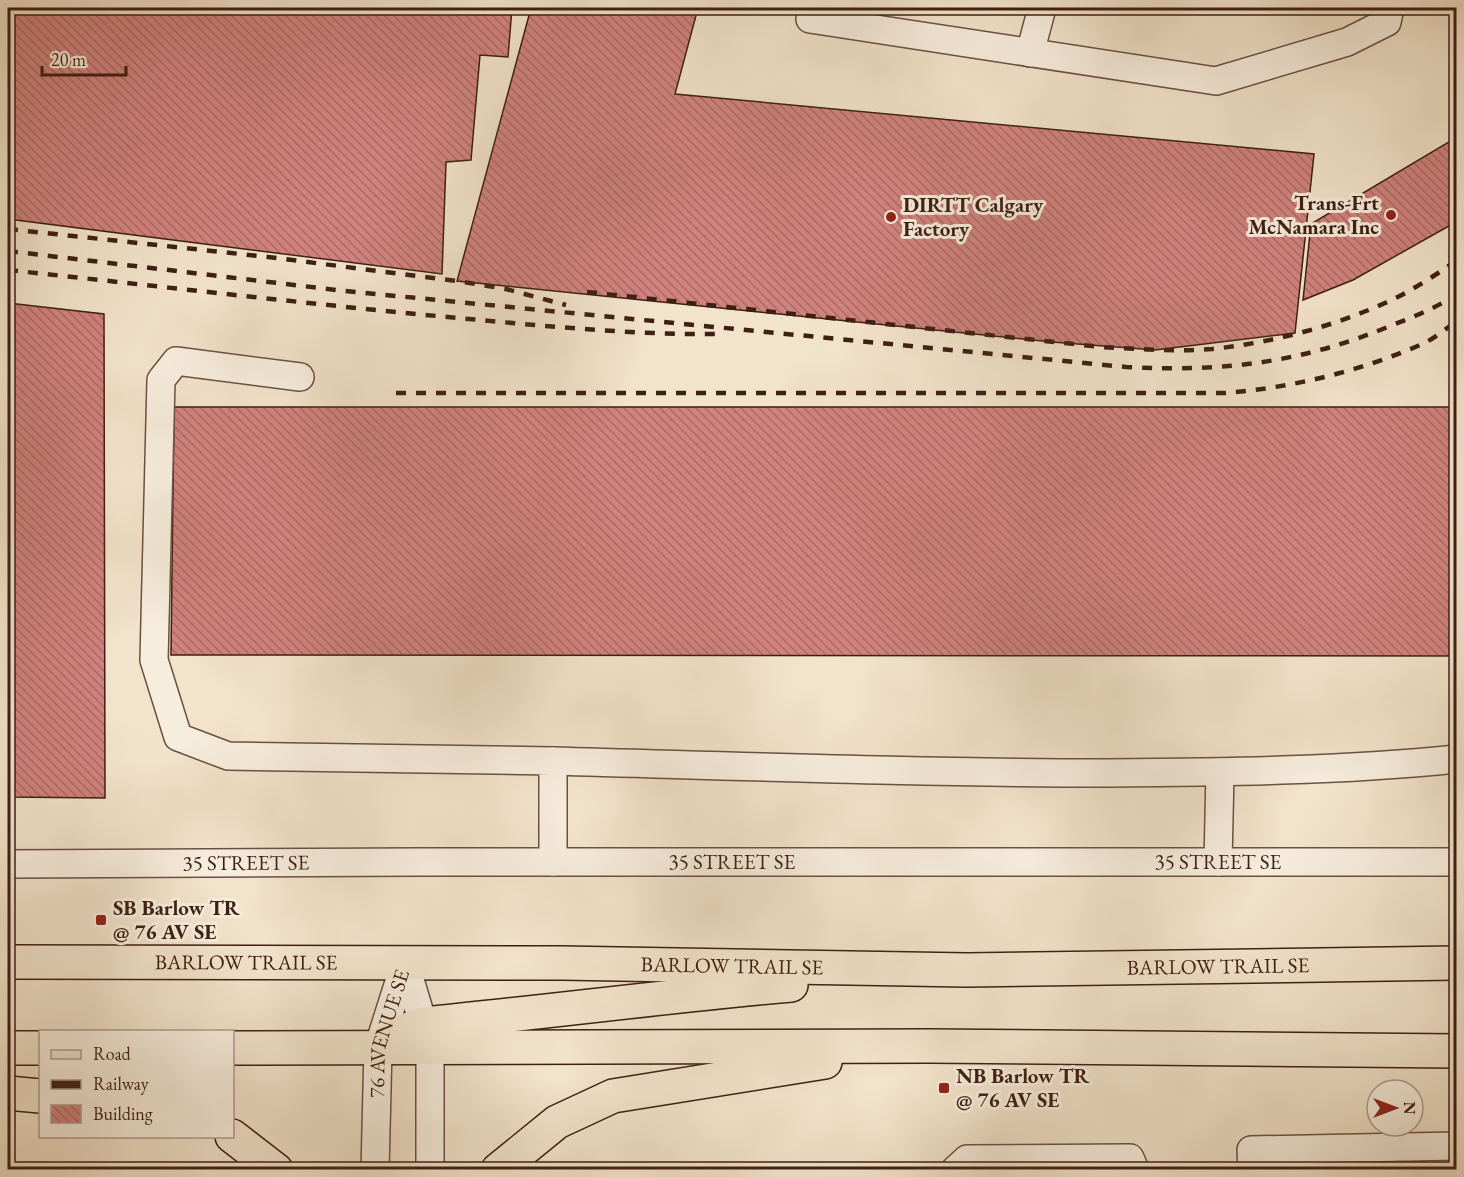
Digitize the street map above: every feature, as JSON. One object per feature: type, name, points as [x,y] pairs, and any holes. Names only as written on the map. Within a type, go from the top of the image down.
[{"type":"main road","name":"BARLOW TRAIL SE","points":[[8,962],[561,963],[967,970],[1456,963]]},
{"type":"main road","points":[[234,1048],[378,1048],[544,1013],[709,992],[967,970]]},
{"type":"main road","points":[[427,1036],[929,1046],[1456,1052]]},
{"type":"main road","points":[[498,1170],[557,1122],[613,1096],[929,1046]]},
{"type":"main road","points":[[8,1048],[39,1048]]},
{"type":"main road","points":[[8,1093],[39,1096]]},
{"type":"main road","points":[[234,1138],[276,1170]]},
{"type":"street","points":[[812,8],[810,19],[1216,81],[1347,42],[1387,22],[1390,8]]},
{"type":"street","points":[[1030,53],[1042,8]]},
{"type":"street","points":[[300,377],[176,361],[161,380],[154,660],[178,737],[228,756],[553,761],[978,773],[1220,772],[1417,763],[1456,759]]},
{"type":"street","points":[[553,761],[553,862]]},
{"type":"street","points":[[1218,862],[1220,772]]},
{"type":"street","name":"35 STREET SE","points":[[8,864],[1456,862]]},
{"type":"street","name":"76 AVENUE SE","points":[[405,963],[427,1036],[430,1170]]},
{"type":"street","name":"76 AVENUE SE","points":[[375,1170],[378,1048],[405,963]]},
{"type":"street","points":[[1252,1170],[1251,1150],[1456,1146]]},
{"type":"street","points":[[955,1170],[967,1159],[1130,1158],[1135,1170]]},
{"type":"building","points":[[8,8],[512,8],[508,57],[480,55],[471,160],[446,162],[442,274],[8,219]]},
{"type":"building","name":"DIRTT Calgary Factory","points":[[531,8],[698,8],[675,94],[1314,154],[1295,333],[1155,350],[1052,342],[457,281]]},
{"type":"building","name":"Trans-Frt McNamara Inc","points":[[1456,135],[1456,222],[1353,280],[1303,300],[1311,224],[1449,142]]},
{"type":"building","points":[[8,303],[104,314],[105,798],[8,797]]},
{"type":"building","points":[[174,407],[1456,407],[1456,656],[171,655]]},
{"type":"railway","points":[[8,229],[268,257],[457,281],[506,289],[566,305]]},
{"type":"railway","points":[[8,251],[345,291],[1126,367],[1230,366],[1295,356],[1361,337],[1419,314],[1456,295]]},
{"type":"railway","points":[[587,292],[1101,347],[1198,350],[1278,338],[1322,327],[1365,312],[1404,294],[1456,261]]},
{"type":"railway","points":[[8,270],[523,324],[621,331],[720,334]]},
{"type":"railway","points":[[396,393],[1225,393],[1275,387],[1350,370],[1422,344],[1456,322]]},
{"type":"place","name":"Trans-Frt McNamara Inc","points":[[1391,215]]},
{"type":"place","name":"DIRTT Calgary Factory","points":[[891,217]]},
{"type":"place","name":"SB Barlow TR @ 76 AV SE","points":[[101,920]]},
{"type":"place","name":"NB Barlow TR @ 76 AV SE","points":[[944,1088]]}]
